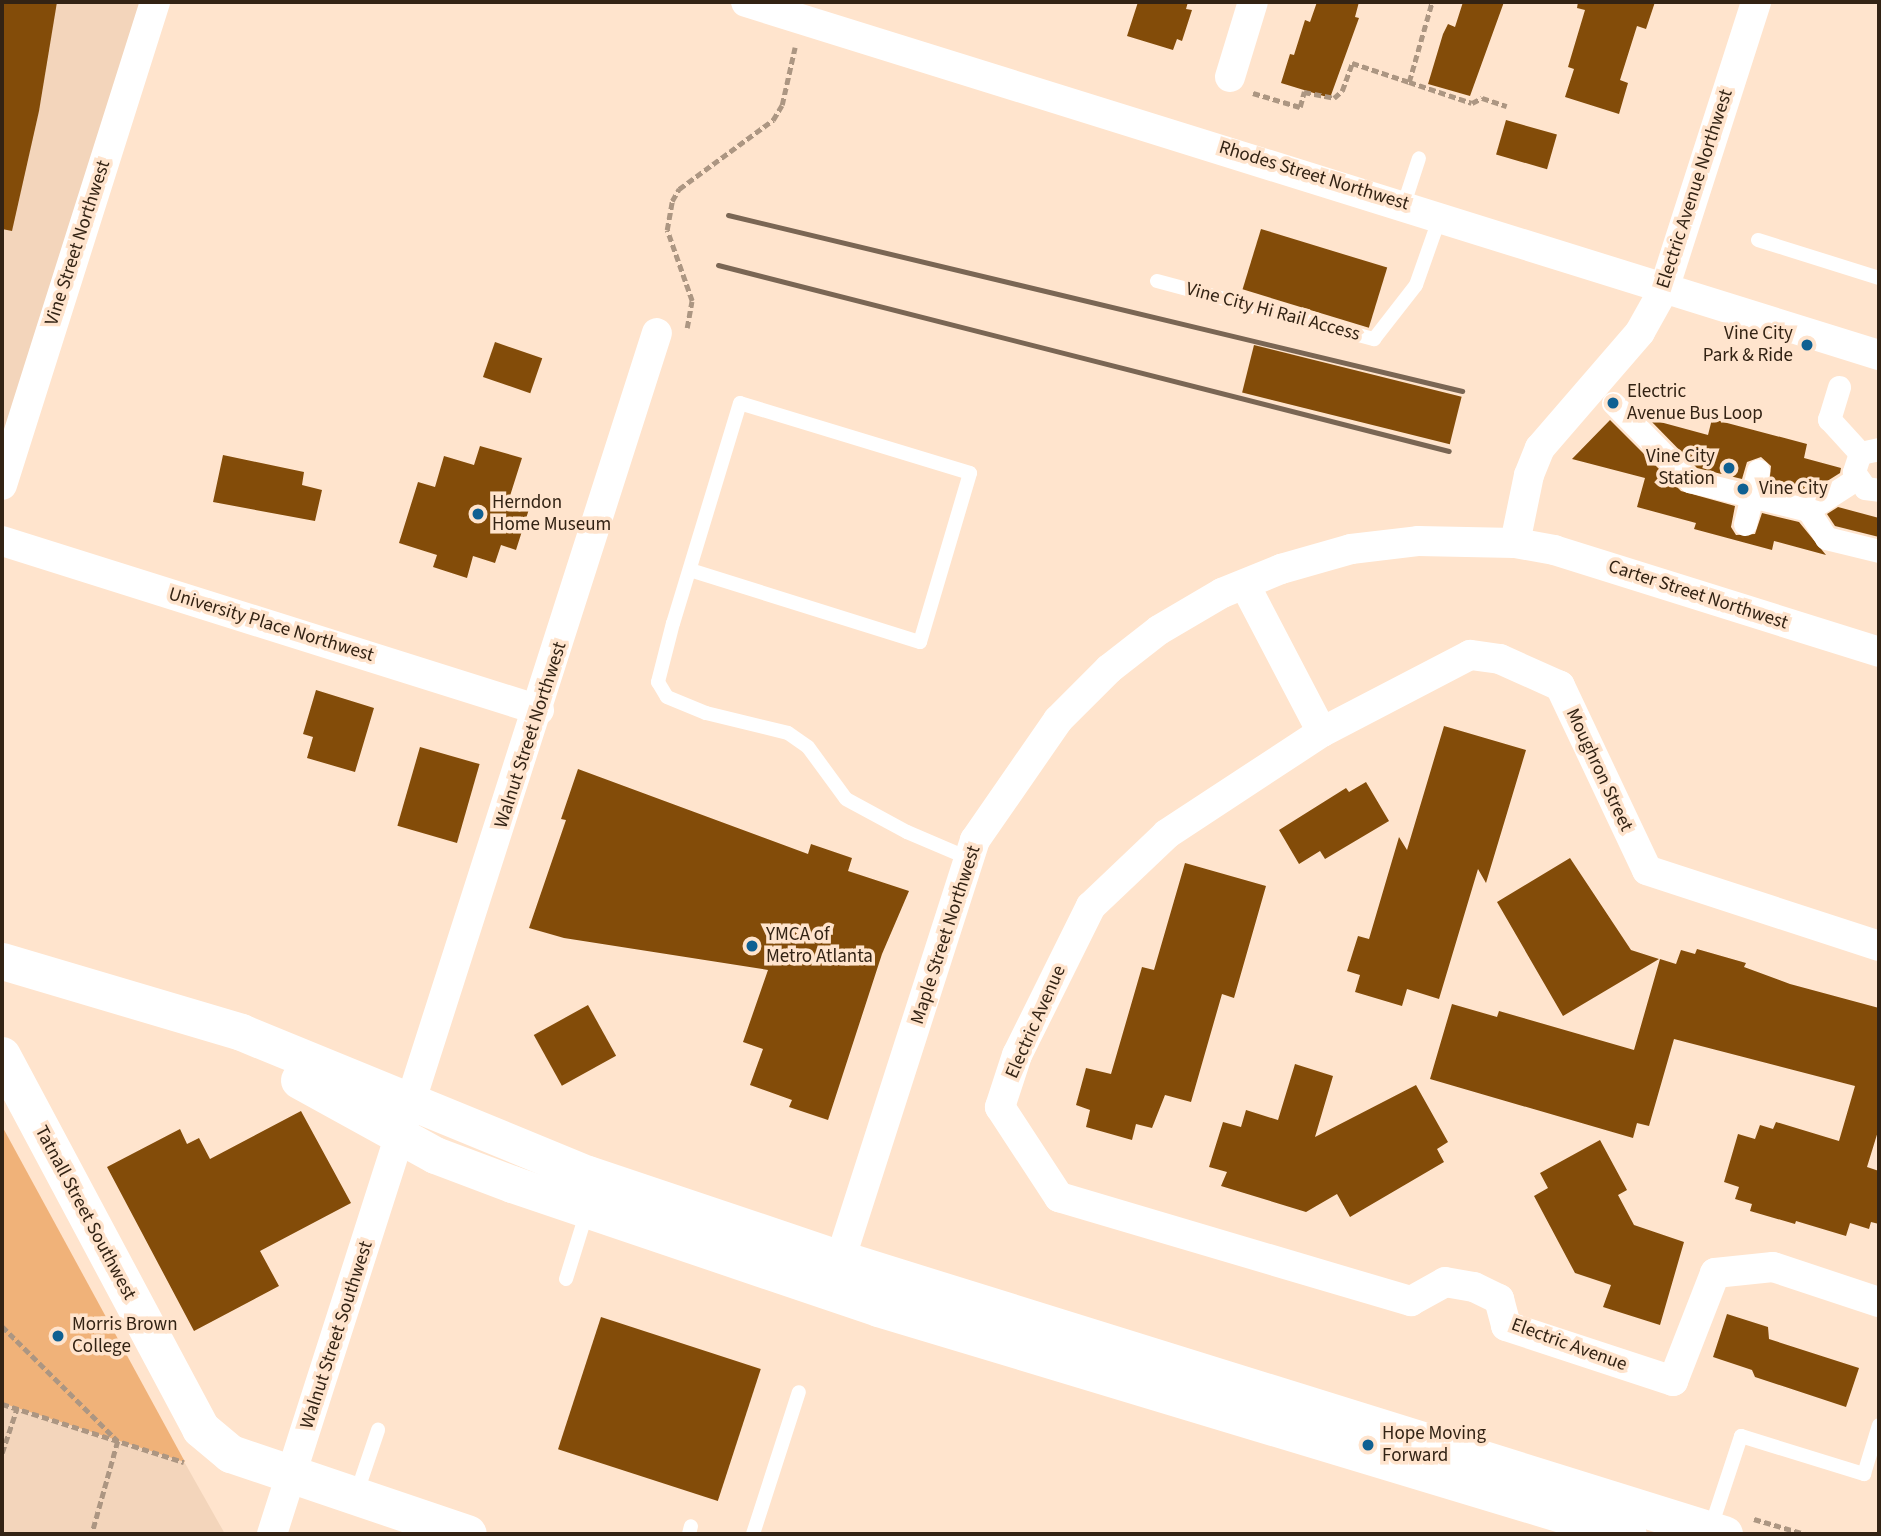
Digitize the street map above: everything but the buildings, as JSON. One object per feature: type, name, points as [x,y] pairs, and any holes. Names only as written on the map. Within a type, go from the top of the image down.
[{"type":"main road","name":"Tatnall Street Southwest","points":[[2,1056],[201,1429],[231,1454],[468,1534]]},
{"type":"street","name":"Vine Street Northwest","points":[[2,485],[155,2]]},
{"type":"street","name":"Rhodes Street Northwest","points":[[746,2],[803,10],[1664,289],[1879,355]]},
{"type":"street","points":[[1230,77],[1254,2]]},
{"type":"street","name":"Electric Avenue Northwest","points":[[1516,543],[1529,475],[1540,448],[1640,332],[1664,289],[1756,2]]},
{"type":"street","name":"Walnut Street Northwest","points":[[407,1120],[540,710],[657,333]]},
{"type":"street","points":[[1839,387],[1829,419],[1870,451],[1854,465],[1856,479],[1865,488],[1879,490]]},
{"type":"street","points":[[1613,403],[1690,481],[1808,510],[1826,538],[1879,551]]},
{"type":"street","points":[[1745,524],[1758,471]]},
{"type":"street","points":[[1808,510],[1856,479]]},
{"type":"street","name":"University Place Northwest","points":[[2,541],[540,710]]},
{"type":"street","name":"Maple Street Northwest","points":[[829,1293],[968,858],[1058,720],[1109,668],[1160,630],[1281,569],[1351,550],[1418,541],[1516,543]]},
{"type":"street","name":"Carter Street Northwest","points":[[1516,543],[1554,550],[1879,652]]},
{"type":"street","points":[[1245,585],[1322,732]]},
{"type":"street","name":"Moughron Street","points":[[1322,732],[1470,656],[1500,659],[1560,686],[1647,870],[1879,946]]},
{"type":"street","name":"Electric Avenue","points":[[1322,732],[1167,834],[1091,906],[1017,1055],[1000,1107],[1059,1197],[1411,1301],[1445,1282],[1474,1287],[1499,1299],[1506,1326],[1673,1381],[1715,1273],[1773,1267],[1879,1301]]},
{"type":"street","points":[[2,961],[241,1032],[407,1120],[435,1155],[588,1210],[829,1293],[1628,1534]]},
{"type":"street","points":[[2,984],[247,1058],[308,1084],[407,1120],[588,1174],[841,1259],[1725,1530]]},
{"type":"street","name":"Walnut Street Southwest","points":[[272,1534],[407,1120]]},
{"type":"lane","points":[[1404,204],[1419,158]]},
{"type":"lane","name":"Vine City Hi Rail Access","points":[[1157,281],[1374,339],[1416,285],[1440,216]]},
{"type":"lane","points":[[1758,240],[1879,278]]},
{"type":"lane","points":[[690,570],[920,642],[970,473],[740,403],[690,570],[658,682],[667,696],[706,713],[788,733],[808,747],[846,799],[968,858]]},
{"type":"lane","points":[[566,1279],[588,1210]]},
{"type":"lane","points":[[753,1534],[799,1392]]},
{"type":"lane","points":[[1725,1530],[1741,1436],[1864,1474],[1879,1425]]},
{"type":"lane","points":[[355,1497],[378,1430]]},
{"type":"path","points":[[1409,82],[1432,2]]},
{"type":"path","points":[[657,333],[682,341],[693,313],[667,230],[672,201],[679,189],[773,120],[782,105],[803,10]]},
{"type":"path","points":[[1256,94],[1300,107],[1304,92],[1334,98],[1342,91],[1352,63],[1463,101],[1477,103],[1482,98],[1507,106]]},
{"type":"path","points":[[2,1326],[118,1440]]},
{"type":"path","points":[[2,1404],[185,1462]]},
{"type":"path","points":[[2,1453],[17,1408]]},
{"type":"path","points":[[92,1534],[118,1440]]},
{"type":"path","points":[[1725,1530],[1805,1534]]},
{"type":"shaded area","points":[[2,2],[156,2],[2,485]]},
{"type":"shaded area","points":[[2,1126],[185,1462],[2,1403]]},
{"type":"shaded area","name":"Morris Brown College","points":[[2,1139],[225,1534],[2,1534]]},
{"type":"railway","points":[[728,215],[1462,391]]},
{"type":"railway","points":[[718,265],[1449,451]]},
{"type":"place","name":"Vine City Park & Ride","points":[[1807,345]]},
{"type":"place","name":"Electric Avenue Bus Loop","points":[[1613,403]]},
{"type":"place","name":"Vine City Station","points":[[1729,468]]},
{"type":"place","name":"Vine City","points":[[1743,489]]},
{"type":"place","name":"Herndon Home Museum","points":[[478,514]]},
{"type":"place","name":"YMCA of Metro Atlanta","points":[[752,946]]},
{"type":"place","name":"Morris Brown College","points":[[58,1336]]},
{"type":"place","name":"Hope Moving Forward","points":[[1368,1445]]}]
